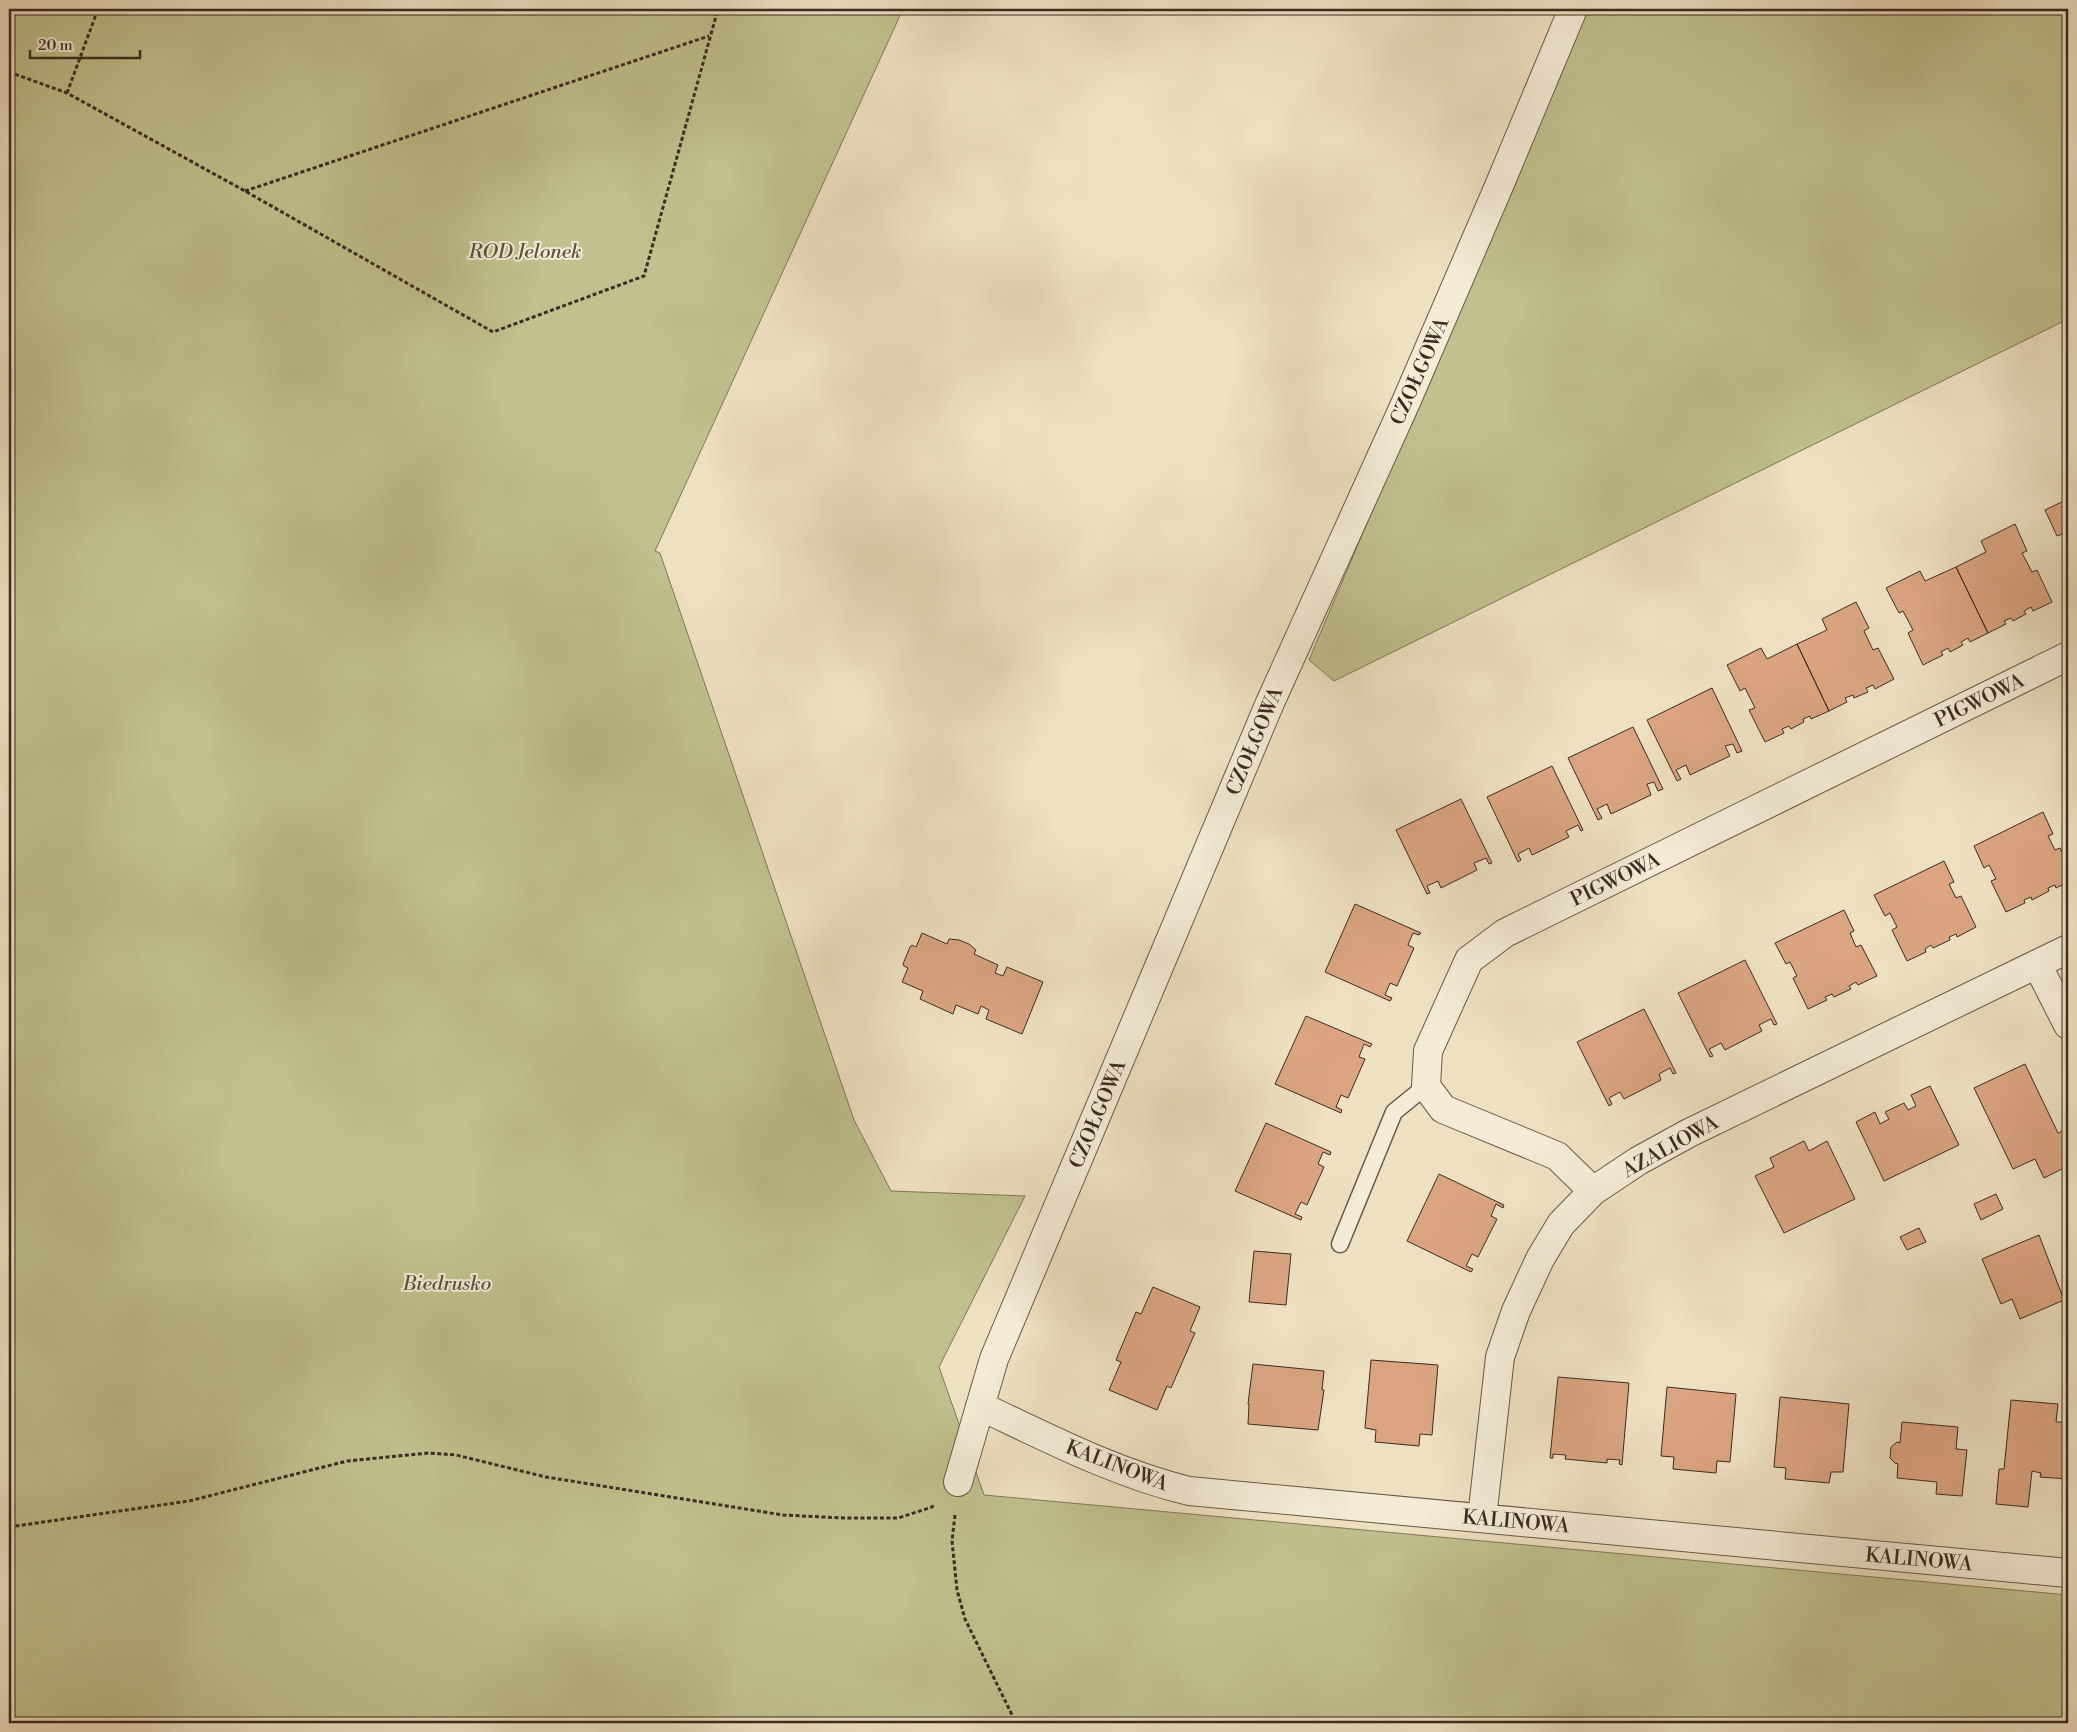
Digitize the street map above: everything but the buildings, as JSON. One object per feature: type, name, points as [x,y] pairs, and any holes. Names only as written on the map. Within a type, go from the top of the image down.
[{"type":"street","name":"CZOŁGOWA","points":[[958,1482],[994,1359],[1269,705],[1414,384],[1573,9]]},
{"type":"street","name":"PIGWOWA","points":[[1426,1086],[1428,1051],[1469,960],[1506,933],[2068,656]]},
{"type":"street","name":"AZALIOWA","points":[[1482,1518],[1500,1357],[1516,1311],[1540,1259],[1561,1224],[1594,1191],[1638,1161],[1690,1133],[2068,949]]},
{"type":"street","points":[[2037,964],[2068,1025]]},
{"type":"street","points":[[1426,1086],[1444,1109],[1557,1156],[1594,1191]]},
{"type":"street","name":"KALINOWA","points":[[980,1406],[1113,1467],[1152,1482],[1189,1491],[2068,1573]]},
{"type":"lane","points":[[1340,1244],[1394,1112],[1426,1086]]},
{"type":"path","points":[[67,93],[98,9]]},
{"type":"path","points":[[9,72],[67,93],[245,191],[493,332],[644,276],[718,9]]},
{"type":"path","points":[[245,191],[709,36]]},
{"type":"path","points":[[9,1526],[189,1500],[347,1461],[429,1452],[456,1456],[556,1479],[782,1515],[898,1518],[932,1507],[958,1482]]},
{"type":"path","points":[[958,1482],[952,1540],[956,1590],[965,1619],[1016,1723]]},
{"type":"green space","name":"Biedrusko","points":[[9,9],[903,9],[655,551],[660,553],[854,1120],[891,1191],[1025,1196],[939,1367],[984,1495],[2068,1595],[2068,1723],[9,1723]]},
{"type":"green space","points":[[1585,9],[2068,9],[2068,319],[1334,681],[1309,660]]},
{"type":"park label","name":"ROD Jelonek","points":[[525,251]]}]
